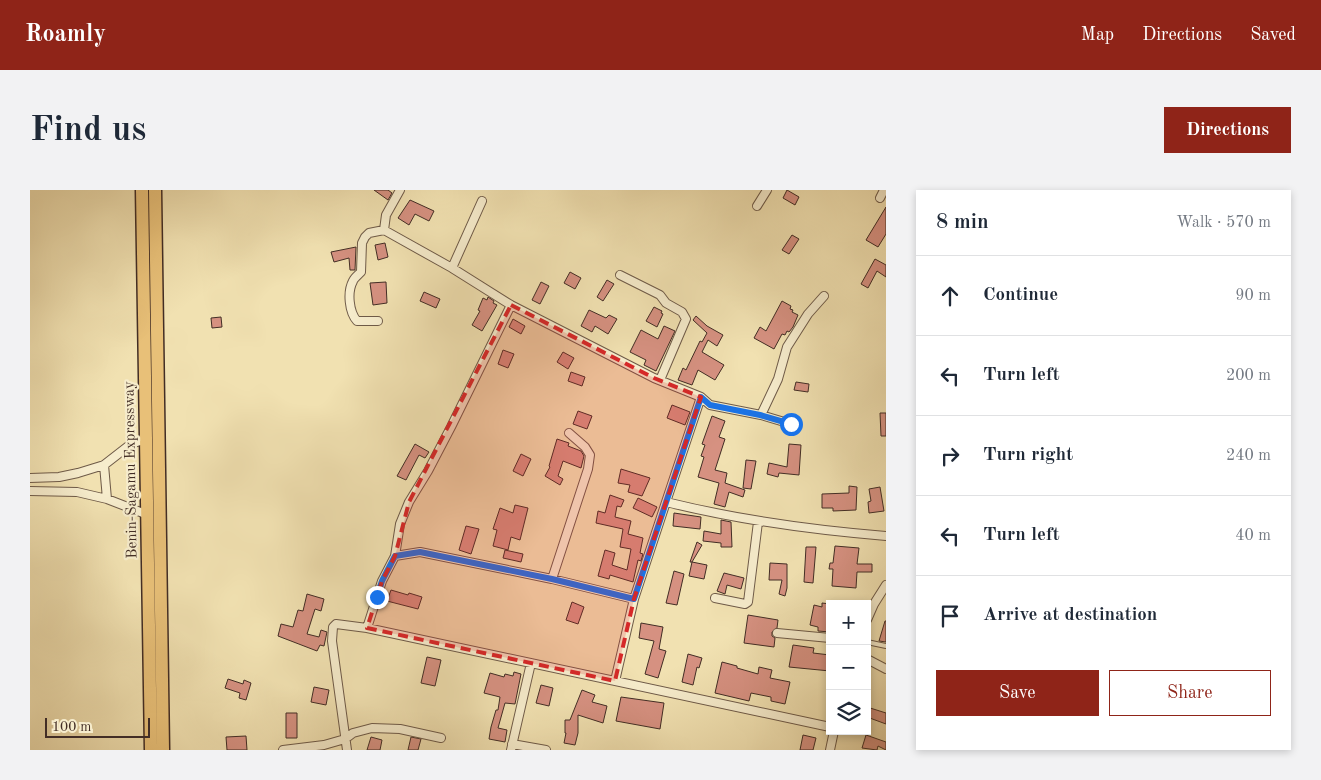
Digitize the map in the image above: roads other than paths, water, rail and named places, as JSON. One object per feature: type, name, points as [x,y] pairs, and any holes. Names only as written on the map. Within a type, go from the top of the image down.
[{"type":"highway","name":"Benin-Sagamu Expressway","points":[[142,190],[151,750]]},
{"type":"highway","name":"Benin-Sagamu Expressway","points":[[155,190],[163,750]]},
{"type":"street","points":[[384,230],[386,215],[400,190]]},
{"type":"street","points":[[757,206],[767,190]]},
{"type":"street","points":[[880,198],[884,190]]},
{"type":"street","points":[[452,268],[482,200]]},
{"type":"street","points":[[378,321],[357,321],[353,316],[349,292],[353,280],[361,272],[362,243],[365,237],[369,233],[384,230],[452,268],[511,305],[660,380],[701,397],[710,405],[760,415],[791,424]]},
{"type":"street","points":[[620,275],[660,295],[666,303],[682,312],[686,318],[660,380]]},
{"type":"street","points":[[760,415],[778,379],[788,347],[808,314],[824,296]]},
{"type":"street","points":[[367,628],[382,581],[395,556],[400,524],[409,502],[451,427],[511,305]]},
{"type":"street","points":[[615,681],[634,599],[701,397]]},
{"type":"street","points":[[552,579],[588,469],[590,455],[585,447],[569,433]]},
{"type":"street","points":[[30,478],[59,477],[104,465],[131,444],[146,439]]},
{"type":"street","points":[[104,465],[107,499]]},
{"type":"street","points":[[30,490],[77,492],[129,506],[148,515]]},
{"type":"street","points":[[666,502],[758,522],[886,536]]},
{"type":"street","points":[[715,598],[740,604],[748,602],[758,522]]},
{"type":"street","points":[[395,556],[420,552],[552,579],[634,599]]},
{"type":"street","points":[[871,611],[886,585]]},
{"type":"street","points":[[347,750],[332,641],[333,627],[336,624],[367,628],[826,726]]},
{"type":"street","points":[[777,633],[826,638]]},
{"type":"street","points":[[871,661],[886,669]]},
{"type":"street","points":[[531,663],[511,747],[546,750]]},
{"type":"street","points":[[283,750],[324,746],[345,739],[363,729],[384,727],[441,738]]},
{"type":"street","points":[[830,750],[833,735]]},
{"type":"lane","points":[[871,643],[886,646]]}]
